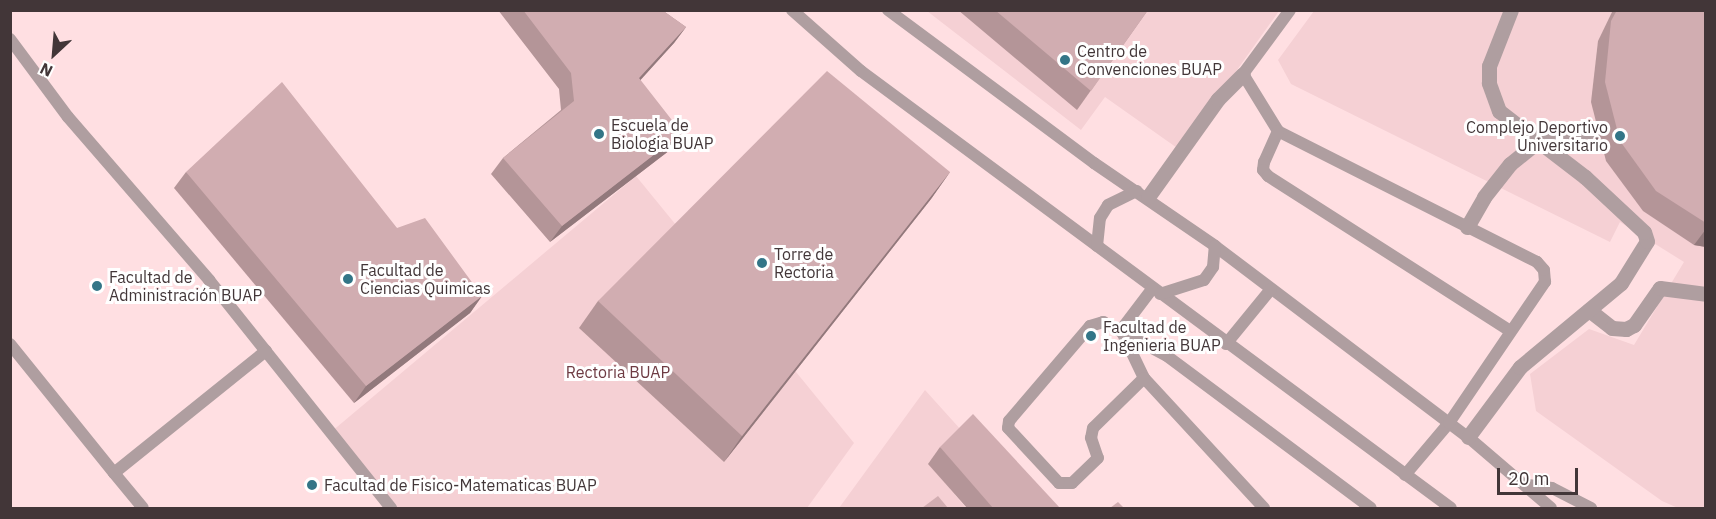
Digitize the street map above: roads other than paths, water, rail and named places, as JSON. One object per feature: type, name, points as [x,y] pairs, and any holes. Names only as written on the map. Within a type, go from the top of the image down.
[{"type":"street","points":[[1468,437],[1520,367],[1621,282],[1644,251],[1644,232],[1585,177],[1536,143],[1499,111],[1489,83],[1489,66],[1511,10]]},
{"type":"street","points":[[1143,194],[1218,99],[1243,74]]},
{"type":"street","points":[[1467,227],[1484,197],[1510,164],[1536,143],[1558,135],[1598,130]]},
{"type":"street","points":[[1589,309],[1612,328],[1626,330],[1660,288],[1706,294]]},
{"type":"lane","points":[[792,10],[861,71],[1226,344],[1451,508]]},
{"type":"lane","points":[[888,10],[1094,163],[1143,194],[1215,246],[1468,437],[1528,485],[1551,508]]},
{"type":"lane","points":[[1290,10],[1243,74],[1278,131],[1537,262],[1544,270],[1545,282],[1509,330],[1449,423],[1406,475]]},
{"type":"lane","points":[[10,39],[68,117],[266,351],[391,508]]},
{"type":"lane","points":[[1278,131],[1263,170],[1268,176],[1509,330]]},
{"type":"lane","points":[[1097,246],[1100,218],[1108,205],[1143,194]]},
{"type":"lane","points":[[1121,330],[1156,291],[1204,280],[1213,267],[1215,246]]},
{"type":"lane","points":[[1226,344],[1270,289]]},
{"type":"lane","points":[[1144,378],[1093,428],[1091,438],[1098,458],[1072,483],[1059,483],[1008,428],[1009,421],[1090,326],[1103,322],[1167,356],[1371,508]]},
{"type":"lane","points":[[1121,330],[1144,378],[1264,508]]},
{"type":"lane","points":[[10,344],[143,508]]},
{"type":"lane","points":[[114,474],[266,351]]},
{"type":"lane","points":[[1528,485],[1552,488],[1591,508]]},
{"type":"place","name":"Centro de Convenciones BUAP","points":[[1065,60]]},
{"type":"place","name":"Escuela de Biologia BUAP","points":[[599,134]]},
{"type":"place","name":"Complejo Deportivo Universitario","points":[[1620,136]]},
{"type":"place","name":"Torre de Rectoria","points":[[762,263]]},
{"type":"place","name":"Facultad de Ciencias Quimicas","points":[[348,279]]},
{"type":"place","name":"Facultad de Administración BUAP","points":[[97,286]]},
{"type":"place","name":"Facultad de Ingenieria BUAP","points":[[1091,336]]},
{"type":"place","name":"Facultad de Fisico-Matematicas BUAP","points":[[312,485]]},
{"type":"park label","name":"Rectoria BUAP","points":[[618,372]]}]
